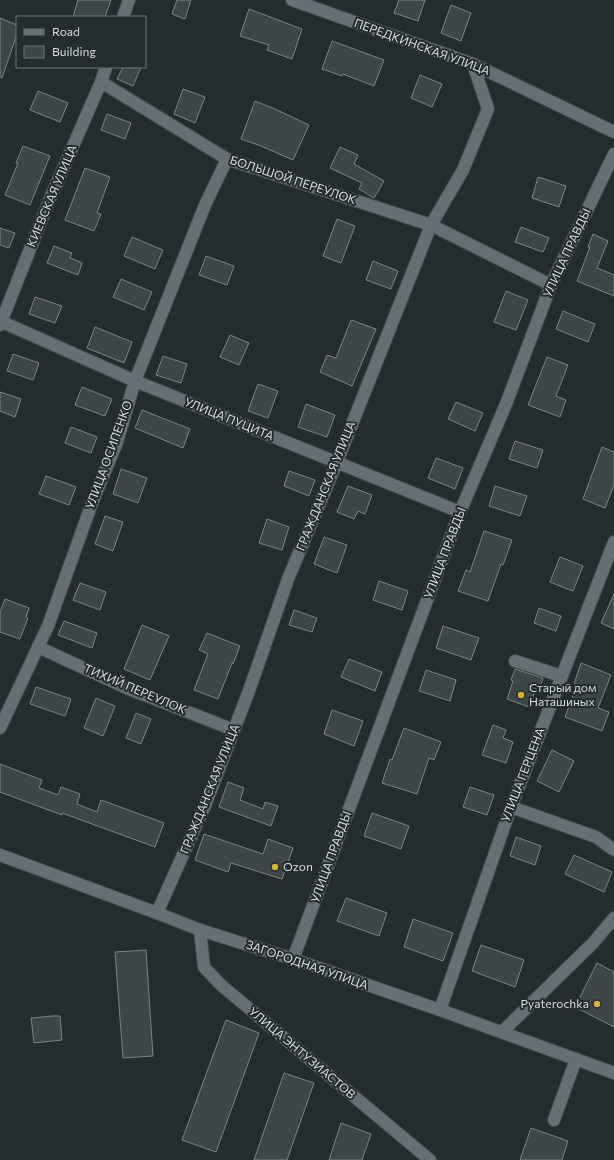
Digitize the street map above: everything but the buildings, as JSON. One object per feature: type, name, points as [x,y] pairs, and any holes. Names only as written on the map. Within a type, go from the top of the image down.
[{"type":"street","points":[[123,16],[129,0]]},
{"type":"street","name":"ПЕРЕДКИНСКАЯ УЛИЦА","points":[[292,0],[473,64],[614,132]]},
{"type":"street","name":"ГРАЖДАНСКАЯ УЛИЦА","points":[[158,912],[206,803],[234,730],[288,578],[337,462],[430,225],[463,170],[488,109],[473,64]]},
{"type":"street","name":"КИЕВСКАЯ УЛИЦА","points":[[0,323],[49,201],[106,68]]},
{"type":"street","name":"БОЛЬШОЙ ПЕРЕУЛОК","points":[[101,82],[227,159],[430,225],[551,285]]},
{"type":"street","name":"УЛИЦА ПРАВДЫ","points":[[293,960],[460,512],[506,404],[551,285],[614,154]]},
{"type":"street","name":"УЛИЦА ОСИПЕНКО","points":[[0,728],[48,626],[92,503],[117,442],[135,381],[205,205],[227,159]]},
{"type":"street","name":"УЛИЦА ПУЦИТА","points":[[0,323],[135,381],[460,512]]},
{"type":"street","name":"УЛИЦА ГЕРЦЕНА","points":[[440,1010],[511,807],[614,542]]},
{"type":"street","name":"ТИХИЙ ПЕРЕУЛОК","points":[[38,646],[129,689],[234,730]]},
{"type":"street","points":[[515,661],[561,676]]},
{"type":"street","points":[[511,807],[596,837],[614,850]]},
{"type":"street","name":"ЗАГОРОДНАЯ УЛИЦА","points":[[0,855],[158,912],[200,930],[440,1010],[614,1073]]},
{"type":"street","points":[[502,1032],[594,943],[614,918]]},
{"type":"street","name":"УЛИЦА ЭНТУЗИАСТОВ","points":[[200,930],[204,967],[221,985],[430,1160]]},
{"type":"street","points":[[554,1120],[576,1059]]},
{"type":"place","name":"Старый дом Наташиных","points":[[521,695]]},
{"type":"place","name":"Ozon","points":[[275,867]]},
{"type":"place","name":"Pyaterochka","points":[[597,1004]]}]
